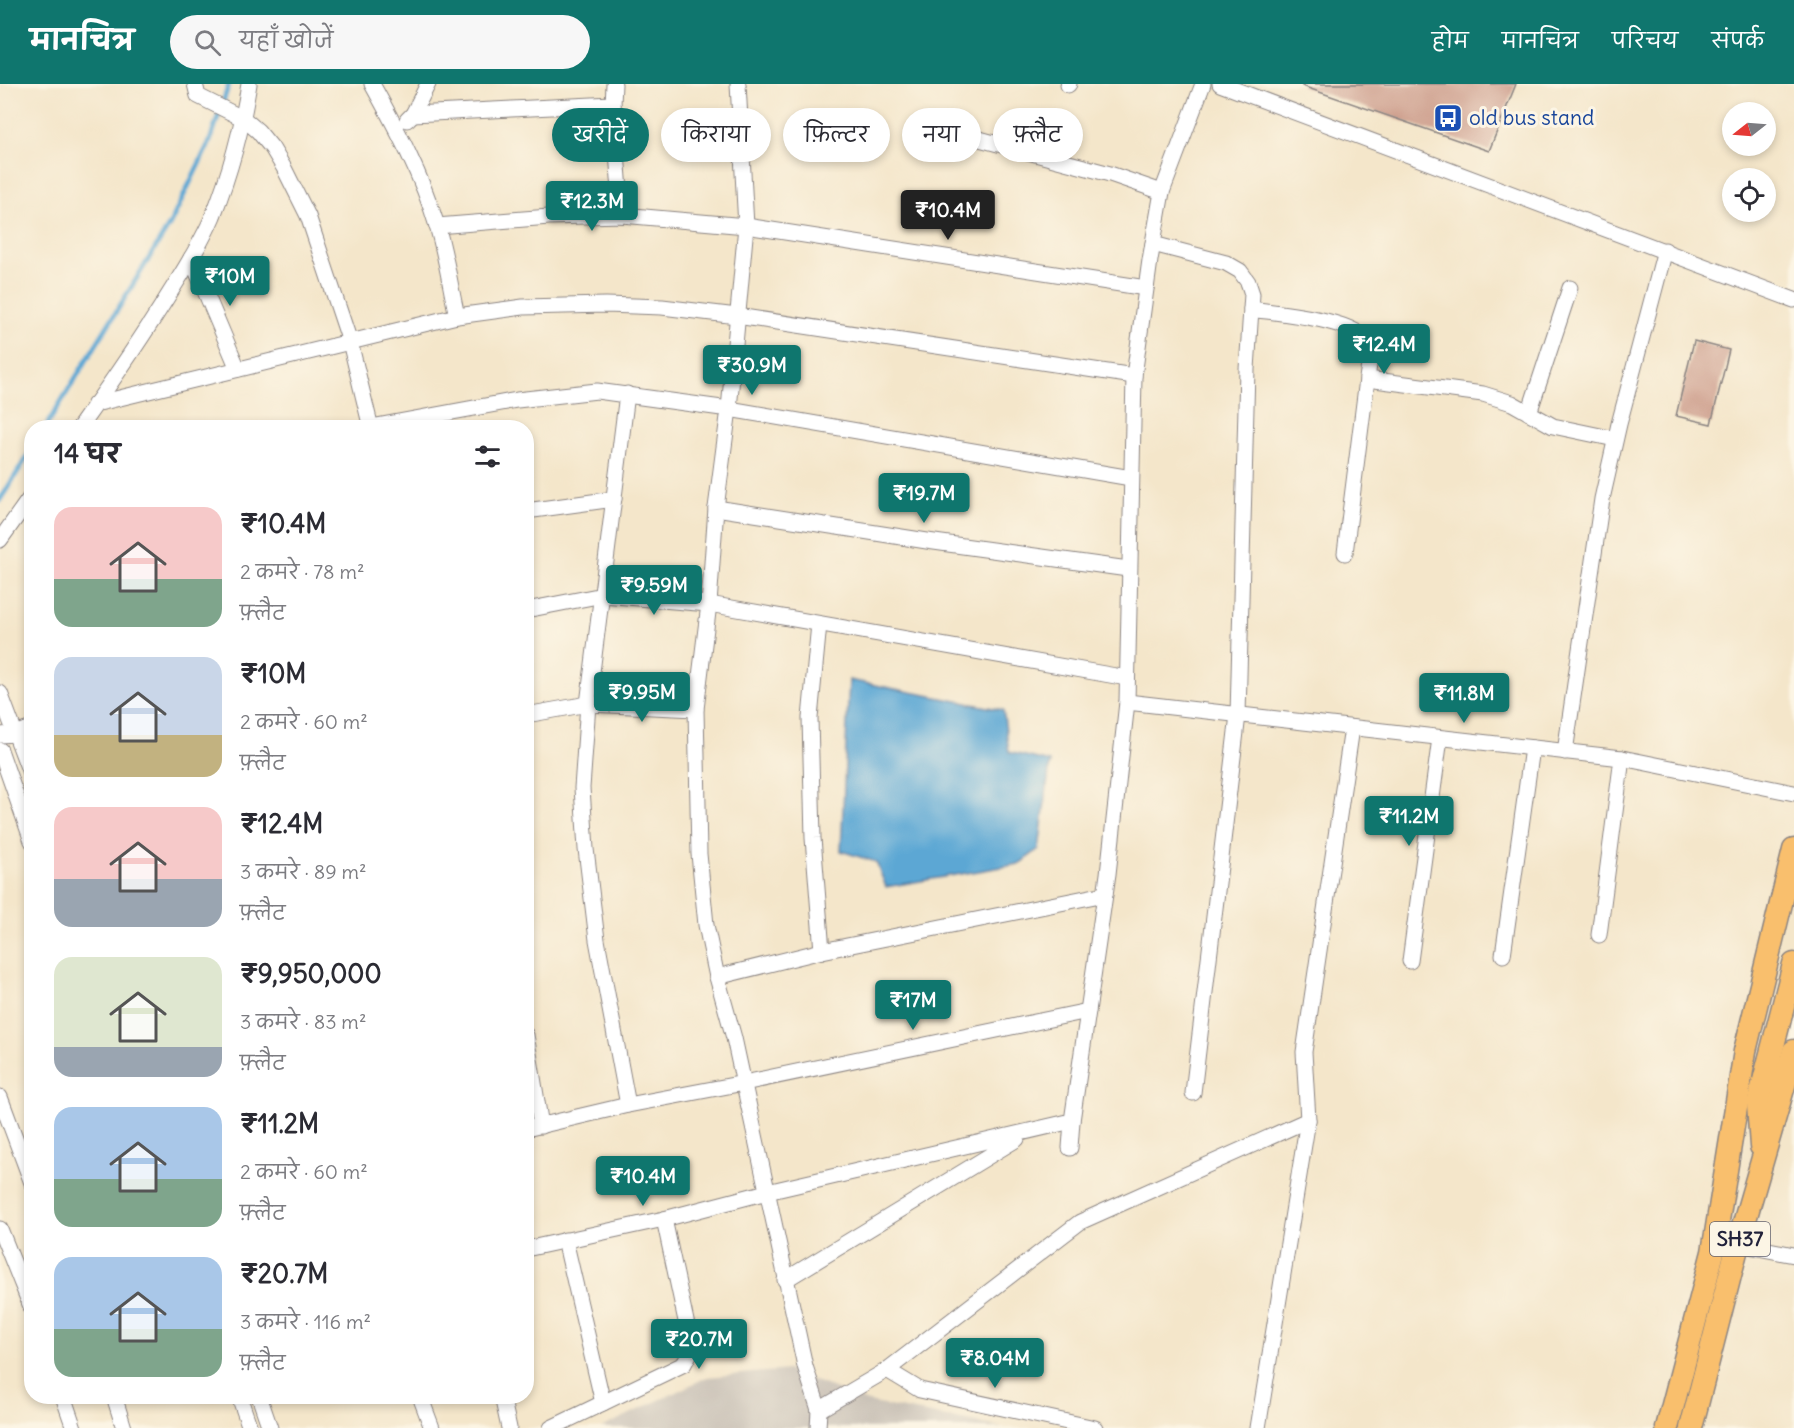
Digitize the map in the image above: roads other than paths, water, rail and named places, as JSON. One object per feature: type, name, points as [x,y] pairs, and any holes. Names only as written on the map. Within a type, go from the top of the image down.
[{"type":"main road","points":[[1667,1428],[1713,1252],[1745,1051],[1794,850]]},
{"type":"main road","points":[[1762,1163],[1758,1104],[1794,964]]},
{"type":"main road","name":"SH37","points":[[1691,1428],[1738,1244],[1794,1051]]},
{"type":"main road","points":[[1730,1145],[1758,1104]]},
{"type":"street","points":[[195,84],[198,96],[240,117],[258,131],[272,148],[308,216],[350,342],[369,420]]},
{"type":"street","points":[[84,420],[143,335],[191,258],[212,217],[229,170],[249,84]]},
{"type":"street","points":[[372,84],[398,130],[437,226],[457,316]]},
{"type":"street","points":[[398,130],[412,114],[428,84]]},
{"type":"street","points":[[614,84],[613,104],[622,215]]},
{"type":"street","points":[[738,84],[746,226],[729,409],[716,508],[709,604],[696,709],[699,854],[706,925],[717,977],[734,1038],[805,1366],[819,1410],[818,1428]]},
{"type":"street","points":[[1070,1148],[1072,1121],[1106,894],[1126,702],[1134,376],[1162,192],[1203,84]]},
{"type":"street","points":[[1220,84],[1794,300]]},
{"type":"street","points":[[412,114],[613,104]]},
{"type":"street","points":[[981,139],[1110,174],[1162,192]]},
{"type":"street","points":[[437,226],[549,217],[622,215],[746,226],[1146,288]]},
{"type":"street","points":[[1153,244],[1226,263],[1240,271],[1248,282],[1252,294],[1247,369],[1238,715],[1192,1093]]},
{"type":"street","points":[[1565,752],[1602,499],[1615,438],[1665,250]]},
{"type":"street","points":[[191,258],[238,369]]},
{"type":"street","points":[[1529,413],[1570,288]]},
{"type":"street","points":[[95,404],[457,316],[523,307],[606,305],[662,307],[737,316],[1134,376]]},
{"type":"street","points":[[1251,309],[1335,322],[1358,331],[1367,341],[1370,352],[1345,553]]},
{"type":"street","points":[[1367,379],[1482,394],[1512,403],[1553,426],[1615,438]]},
{"type":"street","points":[[409,420],[518,400],[597,391],[729,409],[1131,478]]},
{"type":"street","points":[[627,394],[588,704],[582,788],[586,849],[597,940],[628,1105]]},
{"type":"street","points":[[534,511],[614,500]]},
{"type":"street","points":[[0,540],[24,506]]},
{"type":"street","points":[[716,508],[1128,569]]},
{"type":"street","points":[[534,608],[603,595],[709,604],[1127,678]]},
{"type":"street","points":[[819,624],[810,718],[813,838],[822,951]]},
{"type":"street","points":[[0,693],[8,735],[24,764]]},
{"type":"street","points":[[1126,702],[1622,758],[1794,793]]},
{"type":"street","points":[[534,714],[588,704],[696,709]]},
{"type":"street","points":[[1258,1428],[1308,1120],[1304,1052],[1352,728]]},
{"type":"street","points":[[8,735],[24,730]]},
{"type":"street","points":[[1410,961],[1440,738]]},
{"type":"street","points":[[1503,955],[1532,748]]},
{"type":"street","points":[[0,750],[24,818]]},
{"type":"street","points":[[1599,935],[1622,758]]},
{"type":"street","points":[[717,977],[822,951],[1106,894]]},
{"type":"street","points":[[534,1127],[628,1105],[1088,1011]]},
{"type":"street","points":[[0,1097],[24,1162]]},
{"type":"street","points":[[819,1410],[887,1370],[1080,1222],[1308,1120]]},
{"type":"street","points":[[534,1247],[664,1220],[767,1192],[1072,1121]]},
{"type":"street","points":[[786,1280],[1030,1131]]},
{"type":"street","points":[[551,1428],[684,1364],[692,1349],[664,1220]]},
{"type":"street","points":[[0,1229],[24,1289]]},
{"type":"street","points":[[565,1240],[603,1403]]},
{"type":"street","points":[[1738,1244],[1794,1255]]},
{"type":"street","points":[[887,1370],[920,1390],[1095,1428]]},
{"type":"street","points":[[66,1404],[74,1428]]},
{"type":"street","points":[[116,1404],[124,1428]]},
{"type":"street","points":[[242,1404],[250,1428]]},
{"type":"street","points":[[262,1404],[270,1428]]},
{"type":"street","points":[[423,1404],[432,1428]]},
{"type":"street","points":[[504,1404],[509,1428]]},
{"type":"water","points":[[849,680],[1003,710],[1009,752],[1050,762],[1039,849],[1019,864],[886,887],[876,862],[841,851]]},
{"type":"waterway","points":[[50,420],[170,224],[210,141],[229,84]]},
{"type":"waterway","points":[[0,500],[24,462]]},
{"type":"place","name":"old bus stand","points":[[1448,118]]}]
